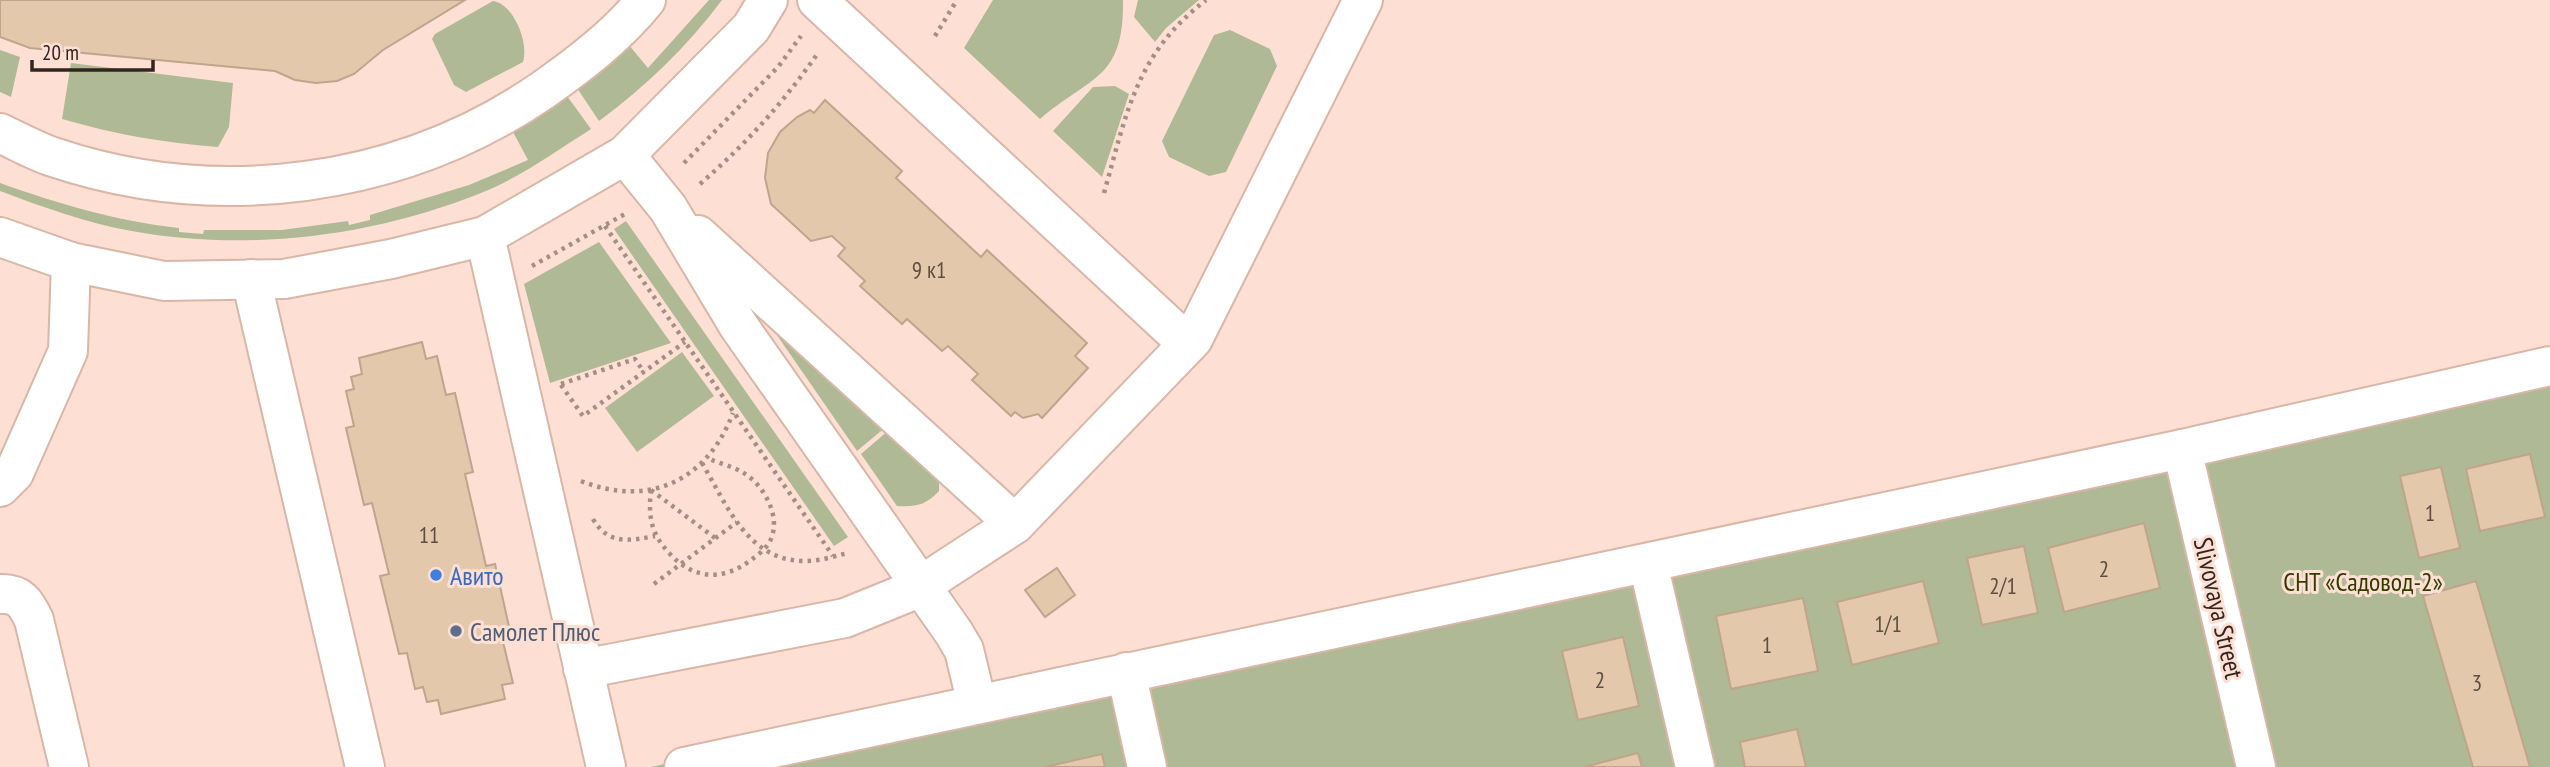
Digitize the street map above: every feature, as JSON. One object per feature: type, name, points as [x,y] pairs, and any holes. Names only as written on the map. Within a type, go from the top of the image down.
[{"type":"street","points":[[0,133],[64,160],[134,177],[212,186],[285,185],[356,173],[431,151],[505,116],[569,72],[631,19],[646,0]]},
{"type":"street","points":[[0,237],[71,262],[163,281],[284,279],[351,267],[485,236],[625,155],[751,28],[768,0]]},
{"type":"street","points":[[583,669],[845,618],[921,586],[1015,524],[1188,344],[1363,0]]},
{"type":"street","points":[[811,15],[1188,344]]},
{"type":"street","points":[[625,155],[679,190],[1015,524]]},
{"type":"street","points":[[679,190],[738,326],[964,650],[977,704]]},
{"type":"street","points":[[485,236],[606,767]]},
{"type":"street","points":[[0,487],[13,473],[68,351],[71,262]]},
{"type":"street","points":[[251,279],[365,767]]},
{"type":"street","points":[[684,767],[2182,449],[2550,366]]},
{"type":"street","name":"Slivovaya Street","points":[[2182,449],[2256,767]]},
{"type":"street","points":[[1648,562],[1695,767]]},
{"type":"street","points":[[0,594],[11,594],[25,601],[34,620],[69,767]]},
{"type":"street","points":[[1126,672],[1147,767]]},
{"type":"path","points":[[935,36],[957,0]]},
{"type":"path","points":[[1104,193],[1136,85],[1154,52],[1186,16],[1206,0]]},
{"type":"path","points":[[679,190],[713,137],[769,77],[811,15]]},
{"type":"path","points":[[679,190],[754,134],[786,98],[824,43]]},
{"type":"path","points":[[496,283],[545,261],[626,213]]},
{"type":"path","points":[[605,226],[833,556]]},
{"type":"path","points":[[561,384],[583,416],[685,342]]},
{"type":"path","points":[[551,388],[635,359],[644,372]]},
{"type":"path","points":[[587,495],[582,481],[627,492],[651,490],[674,482],[705,460],[725,434],[733,412]]},
{"type":"path","points":[[705,460],[745,535],[764,550],[790,560],[808,561],[853,552]]},
{"type":"path","points":[[651,490],[649,511],[655,536],[679,565],[698,575],[722,575],[742,567],[764,550],[773,535],[773,512],[763,491],[744,472],[705,460]]},
{"type":"path","points":[[651,490],[715,538]]},
{"type":"path","points":[[590,508],[593,520],[602,533],[617,540],[655,536]]},
{"type":"path","points":[[654,584],[737,522]]},
{"type":"green space","points":[[709,0],[722,0],[695,34],[665,65],[599,121],[577,88],[628,44],[648,68]]},
{"type":"green space","points":[[993,0],[1123,0],[1118,46],[1101,73],[1040,119],[964,48]]},
{"type":"green space","points":[[1138,0],[1199,0],[1166,28],[1155,42],[1134,17]]},
{"type":"green space","points":[[493,1],[507,9],[518,26],[524,45],[523,62],[466,92],[454,85],[432,39],[435,34]]},
{"type":"green space","points":[[1230,30],[1270,49],[1277,66],[1226,172],[1209,176],[1169,157],[1162,141],[1214,35]]},
{"type":"green space","points":[[0,50],[20,57],[11,97],[0,92]]},
{"type":"green space","points":[[71,63],[233,83],[229,127],[218,147],[139,137],[62,119]]},
{"type":"green space","points":[[1115,86],[1129,94],[1102,177],[1053,131],[1093,87]]},
{"type":"green space","points":[[567,96],[591,129],[537,164],[481,193],[439,208],[353,230],[264,240],[176,237],[98,224],[0,191],[0,183],[88,211],[179,228],[179,232],[203,234],[204,230],[282,230],[348,221],[349,225],[370,220],[370,215],[469,185],[528,160],[513,132]]},
{"type":"green space","points":[[626,221],[848,537],[834,546],[614,229]]},
{"type":"green space","points":[[599,242],[671,343],[550,383],[524,284]]},
{"type":"green space","points":[[761,312],[887,426],[857,451]]},
{"type":"green space","name":"СНТ «Садовод-2»","points":[[2550,346],[2550,767],[651,767],[1601,566]]},
{"type":"green space","points":[[682,352],[714,396],[637,452],[605,408]]},
{"type":"green space","points":[[889,430],[939,480],[939,491],[925,502],[897,506],[861,454]]},
{"type":"building","points":[[0,0],[465,0],[383,50],[354,74],[337,81],[316,83],[295,80],[275,71],[30,48],[0,37]]},
{"type":"building","points":[[825,100],[902,171],[896,178],[981,257],[987,250],[1087,343],[1075,356],[1088,368],[1042,418],[1038,414],[1023,418],[1015,412],[1011,416],[972,380],[978,374],[948,346],[942,351],[907,319],[902,324],[860,286],[865,281],[838,256],[845,248],[832,236],[811,241],[771,204],[765,178],[768,153],[780,132],[797,117],[810,110],[814,113]]},
{"type":"building","points":[[422,342],[426,359],[437,356],[446,395],[455,393],[473,472],[465,474],[486,566],[495,564],[512,640],[503,642],[513,683],[502,685],[505,699],[441,714],[438,700],[427,702],[423,687],[415,689],[407,653],[399,654],[380,576],[389,574],[372,503],[364,505],[346,428],[354,426],[346,391],[354,389],[351,377],[362,374],[359,358]]},
{"type":"building","points":[[2530,454],[2545,517],[2480,531],[2466,469]]},
{"type":"building","points":[[2441,467],[2460,548],[2419,558],[2400,476]]},
{"type":"building","points":[[2144,523],[2160,588],[2064,612],[2048,548]]},
{"type":"building","points":[[2024,546],[2038,613],[1982,625],[1967,558]]},
{"type":"building","points":[[1057,568],[1075,595],[1045,617],[1025,590]]},
{"type":"building","points":[[1923,581],[1939,643],[1852,665],[1837,602]]},
{"type":"building","points":[[2476,581],[2530,767],[2473,767],[2423,596]]},
{"type":"building","points":[[1803,598],[1818,671],[1731,689],[1716,616]]},
{"type":"building","points":[[1623,637],[1639,706],[1578,720],[1562,651]]},
{"type":"building","points":[[1797,729],[1806,767],[1745,767],[1740,742]]},
{"type":"building","points":[[1638,753],[1642,767],[1584,767]]},
{"type":"building","points":[[1102,754],[1105,767],[1045,767]]},
{"type":"place","name":"Авито","points":[[436,575]]},
{"type":"place","name":"Самолет Плюс","points":[[456,631]]}]
